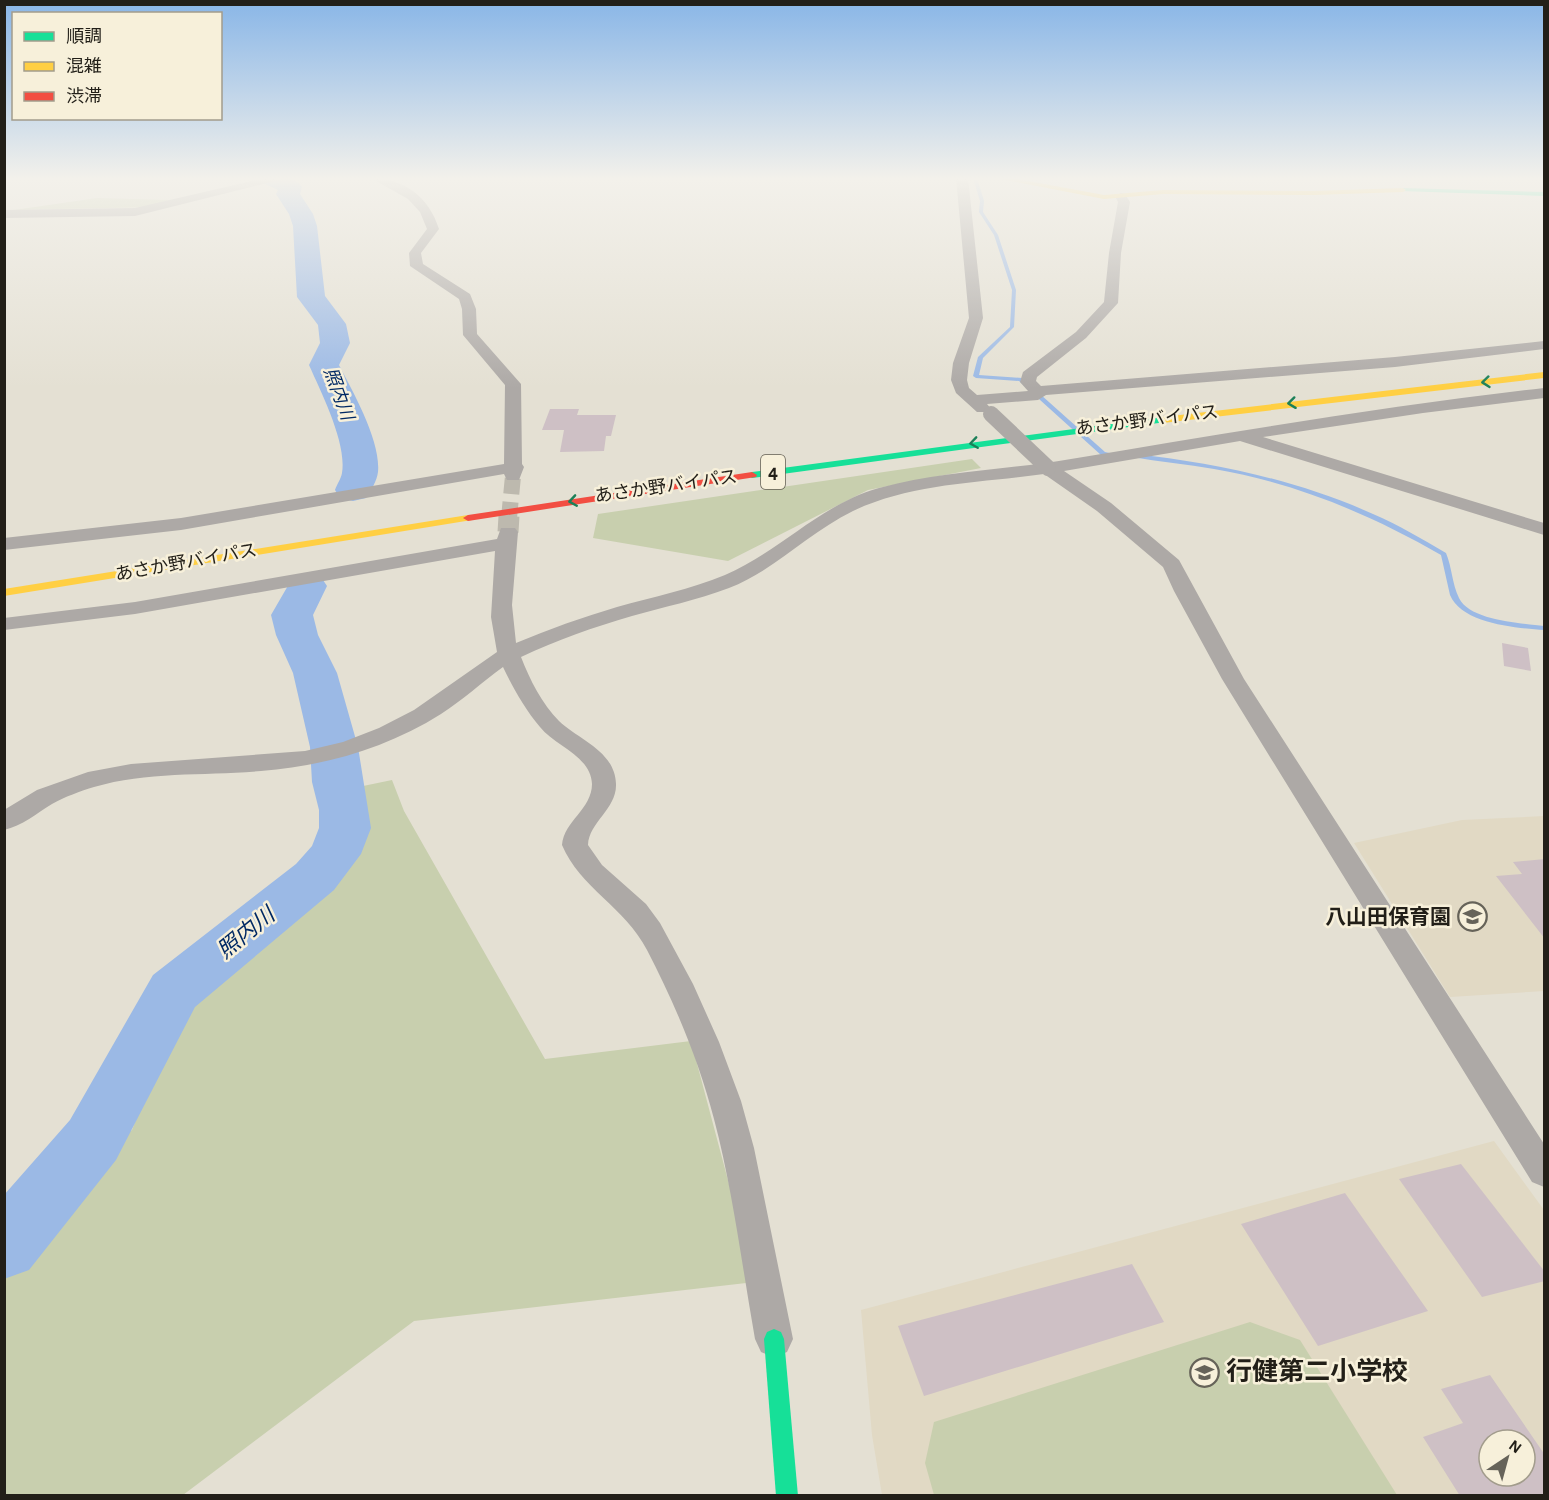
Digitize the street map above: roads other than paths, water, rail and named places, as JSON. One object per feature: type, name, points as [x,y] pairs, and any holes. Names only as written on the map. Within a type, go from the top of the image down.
[{"type":"main road","name":"あさか野バイパス","points":[[1098,414],[1545,363]]},
{"type":"main road","name":"あさか野バイパス","points":[[4,593],[272,548],[867,458],[1323,399],[1545,375]]},
{"type":"main road","points":[[980,429],[1027,423]]},
{"type":"main road","points":[[774,1339],[787,1496]]},
{"type":"street","points":[[4,544],[181,524],[514,471],[513,384],[470,335],[469,309],[465,297],[417,266],[415,253],[419,248]]},
{"type":"street","points":[[969,248],[976,318],[958,374],[962,390],[991,414],[1047,468],[1104,507],[1172,564],[1184,591],[1233,679],[1545,1172]]},
{"type":"street","points":[[1116,248],[1111,303],[1081,335],[1029,375],[1028,382],[1037,391],[1384,363],[1545,345]]},
{"type":"street","points":[[973,400],[1038,395],[1037,391]]},
{"type":"street","points":[[4,822],[64,788],[117,772],[299,761],[351,748],[387,734],[421,716],[509,654],[622,612],[735,578],[819,522],[860,501],[918,485],[1047,468],[1472,400],[1545,393]]},
{"type":"street","points":[[1240,436],[1545,529]]},
{"type":"street","points":[[4,624],[135,608],[507,537],[502,628],[509,654],[518,676],[547,722],[600,766],[603,782],[601,802],[576,836],[575,844],[586,862],[635,910],[650,929],[671,969],[707,1052],[731,1120],[774,1339]]},
{"type":"waterway","name":"照内川","points":[[307,248],[311,297],[332,324],[335,343],[324,365],[353,434],[360,462],[360,472],[353,490]]},
{"type":"waterway","points":[[1000,248],[1014,290],[1012,327],[980,358],[976,376],[1020,379],[1103,454],[1112,455]]},
{"type":"waterway","points":[[1134,456],[1175,460],[1255,476],[1295,487],[1371,515],[1444,554],[1456,600],[1471,613],[1496,621],[1544,628]]},
{"type":"waterway","name":"照内川","points":[[4,1247],[93,1140],[174,991],[315,877],[335,854],[345,828],[334,747],[315,673],[297,635],[292,615],[307,586]]},
{"type":"tunnel","points":[[509,518],[513,476]]},
{"type":"tunnel","points":[[508,532],[509,516]]},
{"type":"place","name":"八山田保育園","points":[[1472,917]]},
{"type":"place","name":"行健第二小学校","points":[[1205,1372]]}]
